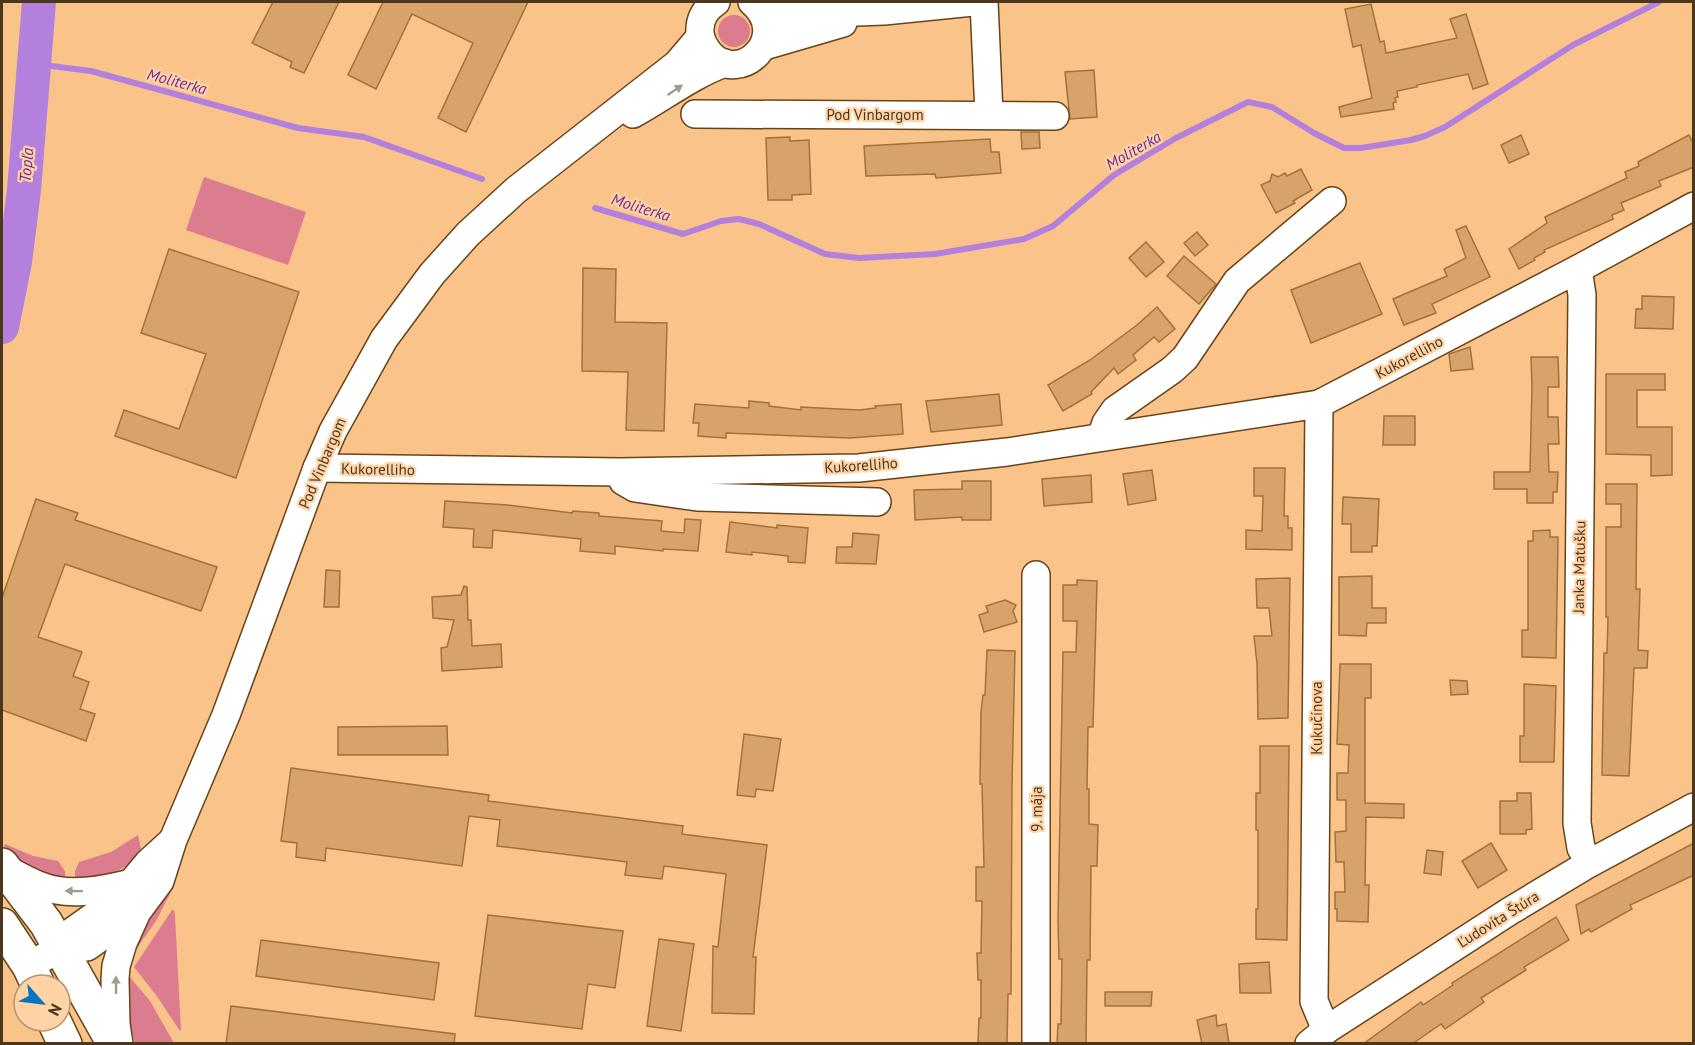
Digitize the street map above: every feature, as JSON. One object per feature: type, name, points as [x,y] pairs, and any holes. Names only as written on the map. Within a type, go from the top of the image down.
[{"type":"main road","points":[[4,867],[46,923],[114,1044]]},
{"type":"main road","points":[[2,925],[31,973]]},
{"type":"street","points":[[756,5],[777,15],[884,11],[973,2]]},
{"type":"street","points":[[984,2],[988,114]]},
{"type":"street","points":[[756,5],[765,18],[767,27],[764,46],[884,11]]},
{"type":"street","points":[[707,13],[705,49],[714,58],[725,63]]},
{"type":"street","name":"Pod Vinbargom","points":[[119,1044],[116,1024],[116,966],[137,912],[160,881],[173,840],[230,705],[317,468],[333,431],[384,339],[432,274],[468,234],[508,197],[568,148],[677,64],[707,13]]},
{"type":"street","name":"Pod Vinbargom","points":[[568,148],[665,97],[709,69],[725,63],[736,64],[747,61],[757,55],[764,46]]},
{"type":"street","name":"Pod Vinbargom","points":[[695,114],[1055,116]]},
{"type":"street","points":[[1101,437],[1106,423],[1115,410],[1172,370],[1185,358],[1238,280],[1332,201]]},
{"type":"street","name":"Kukorelliho","points":[[317,468],[620,471],[859,468],[1007,452],[1319,404],[1694,206]]},
{"type":"street","name":"Janka Matušku","points":[[1578,269],[1582,295],[1577,823],[1581,848],[1590,863]]},
{"type":"street","name":"Kukučínova","points":[[1317,1037],[1314,1001],[1319,404]]},
{"type":"street","points":[[620,471],[623,481],[635,488],[697,497],[877,502]]},
{"type":"street","name":"9. mája","points":[[1036,575],[1036,1044]]},
{"type":"street","name":"Ľudovíta Štúra","points":[[1317,1037],[1510,911],[1590,863],[1694,807]]},
{"type":"street","name":"Pod Vinbargom","points":[[36,973],[60,948],[70,933],[118,899],[149,862],[173,840]]},
{"type":"street","points":[[4,867],[43,887],[69,891],[106,889],[131,883]]},
{"type":"street","name":"Pod Vinbargom","points":[[60,948],[87,947],[137,912]]},
{"type":"shaded area","points":[[734,15],[745,20],[750,31],[745,42],[734,47],[723,42],[718,31],[723,20]]},
{"type":"shaded area","points":[[204,177],[306,212],[288,265],[186,230]]},
{"type":"shaded area","points":[[138,835],[141,849],[129,864],[103,876],[75,882],[75,871],[79,862],[111,852]]},
{"type":"shaded area","points":[[5,844],[33,856],[58,861],[65,871],[65,881],[25,865],[4,846]]},
{"type":"shaded area","points":[[171,885],[173,888],[156,921],[132,955],[131,944]]},
{"type":"shaded area","points":[[172,910],[175,916],[180,1031],[134,967]]},
{"type":"shaded area","points":[[129,976],[150,1001],[174,1043],[135,1043],[126,1011]]},
{"type":"building","points":[[273,2],[339,2],[304,73],[290,67],[292,62],[252,43]]},
{"type":"building","points":[[383,2],[528,2],[466,132],[438,118],[473,43],[412,14],[376,89],[348,75]]},
{"type":"building","points":[[1371,4],[1380,42],[1384,41],[1386,53],[1457,38],[1450,19],[1466,14],[1488,84],[1473,89],[1468,74],[1417,85],[1417,87],[1397,91],[1398,97],[1393,103],[1394,109],[1341,117],[1339,107],[1372,98],[1361,45],[1353,47],[1345,9]]},
{"type":"building","points":[[1094,70],[1097,117],[1070,119],[1065,72]]},
{"type":"building","points":[[1021,132],[1039,132],[1040,148],[1022,149]]},
{"type":"building","points":[[1521,135],[1529,154],[1509,163],[1501,145]]},
{"type":"building","points":[[1689,135],[1694,145],[1694,167],[1659,181],[1661,186],[1621,203],[1624,210],[1612,215],[1613,219],[1544,250],[1545,252],[1534,258],[1535,260],[1519,269],[1509,249],[1547,223],[1545,217],[1627,178],[1625,172],[1639,166],[1638,162]]},
{"type":"building","points":[[790,137],[790,141],[809,140],[811,194],[792,195],[792,200],[768,200],[766,138]]},
{"type":"building","points":[[990,139],[991,152],[999,152],[1001,173],[936,178],[935,174],[866,176],[864,146]]},
{"type":"building","points":[[1301,169],[1312,190],[1293,201],[1295,203],[1276,213],[1261,185],[1270,181],[1272,174],[1278,177],[1285,173],[1287,176]]},
{"type":"building","points":[[1466,226],[1490,277],[1432,304],[1436,313],[1404,325],[1393,299],[1447,276],[1444,269],[1466,258],[1456,230]]},
{"type":"building","points":[[1197,232],[1208,245],[1195,256],[1184,243]]},
{"type":"building","points":[[1146,242],[1164,262],[1146,277],[1129,258]]},
{"type":"building","points":[[169,249],[299,292],[236,478],[115,436],[124,410],[179,429],[206,354],[141,333]]},
{"type":"building","points":[[1184,256],[1216,284],[1199,304],[1167,276]]},
{"type":"building","points":[[1360,263],[1382,314],[1311,343],[1291,290]]},
{"type":"building","points":[[583,268],[616,269],[615,322],[667,323],[664,431],[626,430],[628,372],[582,371]]},
{"type":"building","points":[[1642,296],[1674,297],[1673,329],[1635,328],[1636,309],[1642,309]]},
{"type":"building","points":[[1157,307],[1175,329],[1159,342],[1154,337],[1133,355],[1136,360],[1118,374],[1114,368],[1091,392],[1092,394],[1063,411],[1048,385],[1090,360]]},
{"type":"building","points":[[1470,347],[1473,369],[1451,371],[1449,354]]},
{"type":"building","points":[[1531,357],[1558,357],[1559,387],[1548,387],[1548,417],[1558,417],[1559,444],[1548,444],[1549,472],[1558,472],[1557,492],[1553,492],[1553,503],[1527,503],[1527,489],[1494,489],[1494,472],[1530,472]]},
{"type":"building","points":[[1606,374],[1665,374],[1665,390],[1637,390],[1637,427],[1672,427],[1672,475],[1651,476],[1651,455],[1606,454]]},
{"type":"building","points":[[999,394],[1002,425],[931,432],[926,401]]},
{"type":"building","points":[[749,401],[801,410],[801,407],[859,410],[901,404],[903,434],[850,438],[726,433],[726,438],[698,436],[699,423],[693,423],[695,404],[749,408]]},
{"type":"building","points":[[1384,416],[1415,416],[1415,445],[1383,445]]},
{"type":"building","points":[[1254,468],[1285,468],[1284,516],[1288,516],[1288,528],[1292,528],[1292,550],[1246,549],[1246,530],[1262,531],[1263,496],[1254,496]]},
{"type":"building","points":[[1152,470],[1156,500],[1128,505],[1123,474]]},
{"type":"building","points":[[1091,475],[1092,502],[1044,506],[1042,479]]},
{"type":"building","points":[[962,481],[991,481],[991,520],[962,520],[962,517],[915,520],[914,490],[962,489]]},
{"type":"building","points":[[1606,484],[1637,484],[1636,589],[1640,589],[1638,650],[1648,651],[1647,668],[1634,668],[1629,776],[1602,775],[1604,653],[1607,653],[1608,617],[1606,617],[1606,527],[1621,527],[1621,504],[1606,504]]},
{"type":"building","points":[[1343,497],[1379,499],[1377,546],[1372,546],[1372,552],[1351,552],[1351,524],[1342,524]]},
{"type":"building","points":[[36,499],[78,513],[75,520],[217,567],[201,611],[65,564],[38,637],[82,652],[73,676],[89,682],[80,709],[95,714],[86,741],[2,710],[2,598]]},
{"type":"building","points":[[445,501],[508,505],[572,513],[573,511],[599,513],[599,516],[662,521],[661,531],[684,533],[685,519],[701,520],[698,551],[663,549],[663,551],[615,546],[615,554],[580,551],[581,539],[493,530],[492,548],[473,547],[474,529],[443,527]]},
{"type":"building","points":[[730,522],[777,528],[777,525],[808,528],[805,563],[788,562],[788,556],[726,552]]},
{"type":"building","points":[[1550,530],[1550,537],[1558,537],[1556,658],[1522,657],[1522,630],[1528,630],[1528,541],[1533,541],[1533,531]]},
{"type":"building","points":[[853,533],[879,535],[876,564],[836,563],[837,547],[852,547]]},
{"type":"building","points":[[326,570],[340,571],[339,607],[324,607]]},
{"type":"building","points":[[1372,576],[1372,608],[1386,608],[1386,623],[1367,623],[1366,636],[1339,635],[1339,577]]},
{"type":"building","points":[[1290,578],[1288,718],[1258,719],[1254,636],[1272,636],[1269,608],[1257,608],[1256,579]]},
{"type":"building","points":[[1077,580],[1097,581],[1093,727],[1088,727],[1087,789],[1089,789],[1089,824],[1098,825],[1097,866],[1091,866],[1086,1044],[1057,1044],[1058,1024],[1061,1024],[1062,959],[1059,959],[1058,921],[1063,652],[1076,652],[1077,621],[1063,621],[1063,585],[1077,585]]},
{"type":"building","points":[[464,586],[467,587],[472,646],[501,644],[502,667],[442,671],[441,648],[447,647],[454,620],[433,618],[432,597],[461,595]]},
{"type":"building","points":[[1005,600],[1016,605],[1013,611],[1017,622],[984,632],[979,615],[988,612],[986,606]]},
{"type":"building","points":[[987,650],[1015,651],[1011,994],[1008,994],[1007,1044],[978,1044],[981,980],[978,980],[977,953],[981,953],[982,901],[976,901],[976,867],[984,867],[982,784],[980,784],[981,712],[983,695],[985,695]]},
{"type":"building","points":[[1340,664],[1371,664],[1371,698],[1365,698],[1365,803],[1404,804],[1404,818],[1366,817],[1365,885],[1369,885],[1368,922],[1337,921],[1337,909],[1335,909],[1335,892],[1345,892],[1344,862],[1336,862],[1335,832],[1346,831],[1346,800],[1337,800],[1337,773],[1348,773],[1349,745],[1337,744]]},
{"type":"building","points":[[1450,680],[1467,681],[1468,694],[1451,695]]},
{"type":"building","points":[[1524,684],[1556,686],[1554,762],[1520,762],[1520,736],[1524,736]]},
{"type":"building","points":[[447,726],[448,755],[338,755],[338,727]]},
{"type":"building","points":[[744,734],[781,739],[773,791],[756,789],[755,797],[737,795]]},
{"type":"building","points":[[1260,746],[1289,746],[1287,940],[1256,939],[1258,830],[1256,830],[1256,793],[1260,793]]},
{"type":"building","points":[[291,768],[489,795],[488,801],[683,826],[682,834],[767,845],[753,957],[756,957],[754,1014],[712,1013],[713,946],[718,947],[726,874],[664,866],[662,879],[625,875],[627,862],[497,846],[500,820],[469,816],[462,866],[326,848],[325,861],[296,857],[297,843],[281,841]]},
{"type":"building","points":[[1517,793],[1531,793],[1532,829],[1526,830],[1526,834],[1500,834],[1500,801],[1517,801]]},
{"type":"building","points":[[1491,843],[1507,870],[1478,888],[1462,861]]},
{"type":"building","points":[[1694,843],[1694,875],[1630,905],[1632,909],[1591,932],[1589,929],[1581,934],[1576,905]]},
{"type":"building","points":[[1427,850],[1443,852],[1441,875],[1424,873]]},
{"type":"building","points":[[488,915],[623,931],[615,988],[588,984],[582,1029],[475,1016]]},
{"type":"building","points":[[1556,917],[1569,940],[1524,967],[1526,970],[1481,998],[1484,1002],[1445,1029],[1441,1024],[1412,1044],[1363,1044],[1421,1002],[1423,1005],[1453,985],[1452,983]]},
{"type":"building","points":[[659,939],[694,944],[681,1031],[647,1026]]},
{"type":"building","points":[[261,940],[439,963],[434,1000],[256,976]]},
{"type":"building","points":[[1269,962],[1271,993],[1240,993],[1239,964]]},
{"type":"building","points":[[1105,992],[1152,992],[1151,1006],[1105,1006]]},
{"type":"building","points":[[231,1006],[455,1034],[454,1044],[226,1044]]},
{"type":"building","points":[[1216,1015],[1217,1026],[1226,1024],[1229,1044],[1202,1044],[1197,1020]]},
{"type":"waterway","name":"Topľa","points":[[2,327],[15,262],[24,190],[39,2]]},
{"type":"waterway","name":"Moliterka","points":[[595,208],[683,234],[721,221],[739,219],[759,224],[825,254],[859,258],[935,254],[1024,239],[1053,226],[1114,175],[1176,138],[1248,102],[1272,107],[1314,133],[1344,148],[1361,148],[1411,140],[1445,127],[1573,45],[1659,2]]},
{"type":"waterway","name":"Moliterka","points":[[35,64],[91,71],[298,128],[364,137],[482,179]]}]
